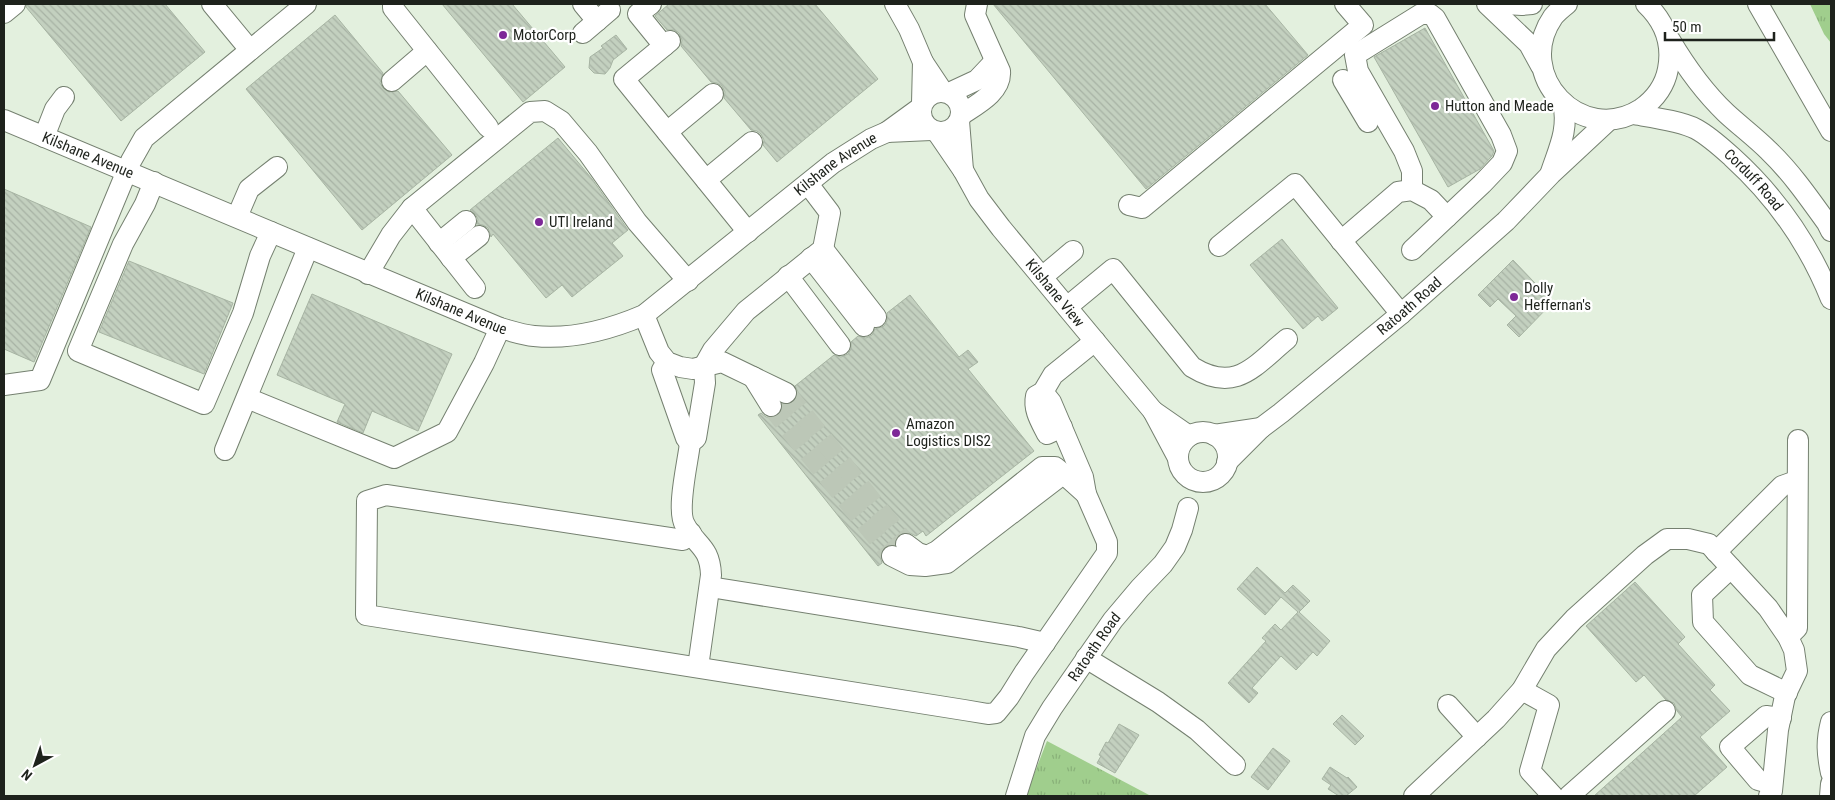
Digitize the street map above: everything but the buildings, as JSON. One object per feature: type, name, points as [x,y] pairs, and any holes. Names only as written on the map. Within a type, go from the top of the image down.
[{"type":"street","points":[[4,13],[15,4]]},
{"type":"street","points":[[212,4],[250,50]]},
{"type":"street","points":[[4,385],[40,380],[127,171],[144,138],[306,4]]},
{"type":"street","points":[[393,4],[393,8],[488,127]]},
{"type":"street","points":[[583,4],[597,21]]},
{"type":"street","points":[[651,4],[638,14],[667,44],[624,79],[748,232]]},
{"type":"street","points":[[895,4],[922,62],[946,92],[959,102],[960,118]]},
{"type":"street","points":[[922,62],[922,120],[934,131],[950,131],[960,118],[982,101],[997,86],[1000,77],[1000,71],[975,15],[977,4]]},
{"type":"street","points":[[1129,205],[1142,208],[1363,25],[1345,4]]},
{"type":"street","points":[[1487,4],[1529,44],[1549,86],[1563,103],[1583,116],[1609,120],[1633,114],[1648,104],[1660,91],[1667,78],[1671,56],[1668,38],[1664,26],[1652,7]]},
{"type":"street","points":[[1505,4],[1532,4]]},
{"type":"street","points":[[1542,68],[1541,55],[1545,30],[1554,15],[1567,4]]},
{"type":"street","points":[[1758,4],[1831,131]]},
{"type":"street","points":[[1412,190],[1412,172],[1404,151],[1358,71],[1355,55],[1421,14],[1430,14],[1435,18],[1501,135],[1507,151],[1502,163],[1482,184],[1412,250]]},
{"type":"street","name":"Corduff Road","points":[[1668,38],[1702,87],[1770,152],[1795,180],[1830,227]]},
{"type":"street","points":[[392,81],[427,51]]},
{"type":"street","points":[[921,106],[930,95],[946,92],[977,80],[994,61]]},
{"type":"street","points":[[1343,80],[1368,122]]},
{"type":"street","points":[[667,132],[713,94]]},
{"type":"street","points":[[44,137],[55,108],[64,97]]},
{"type":"street","name":"Ratoath Road","points":[[1551,174],[1564,134],[1566,118],[1563,103]]},
{"type":"street","name":"Kilshane Avenue","points":[[4,120],[500,328],[532,336],[574,336],[614,327],[644,316],[851,151],[871,139],[888,132],[921,106]]},
{"type":"street","points":[[368,274],[391,235],[412,208],[530,112],[545,111],[562,121],[588,153],[637,222],[688,281]]},
{"type":"street","name":"Corduff Road","points":[[1633,114],[1695,128],[1719,145],[1750,173],[1778,205],[1799,236],[1823,278],[1831,299]]},
{"type":"street","name":"Kilshane View","points":[[960,118],[963,170]]},
{"type":"street","name":"Ratoath Road","points":[[1228,462],[1261,428],[1401,314],[1506,221],[1551,174],[1609,120]]},
{"type":"street","name":"Kilshane Avenue","points":[[888,132],[934,131]]},
{"type":"street","name":"Kilshane View","points":[[934,131],[963,170],[979,199],[1153,411],[1181,466]]},
{"type":"street","points":[[706,180],[752,142]]},
{"type":"street","points":[[237,217],[249,190],[277,167]]},
{"type":"street","points":[[154,182],[145,204],[123,244],[78,351],[204,404],[243,313],[260,256],[271,232]]},
{"type":"street","points":[[698,667],[712,575],[709,556],[684,524],[682,510],[690,444],[696,438],[705,382],[704,366],[713,350],[746,311],[817,253],[830,213],[808,184]]},
{"type":"street","points":[[1219,246],[1295,184],[1401,314]]},
{"type":"street","points":[[1341,241],[1398,192],[1412,190],[1431,200],[1447,216]]},
{"type":"street","points":[[412,208],[475,288]]},
{"type":"street","points":[[445,250],[473,228]]},
{"type":"street","points":[[225,450],[308,248]]},
{"type":"street","points":[[1042,277],[1073,251]]},
{"type":"street","points":[[817,253],[870,322]]},
{"type":"street","points":[[1067,307],[1113,269],[1192,367],[1205,375],[1218,378],[1231,379],[1244,374],[1287,339]]},
{"type":"street","points":[[788,276],[840,345]]},
{"type":"street","points":[[644,316],[659,352],[667,362],[680,368],[693,369],[722,362],[786,393]]},
{"type":"street","points":[[247,398],[394,458],[446,432],[484,363],[500,328]]},
{"type":"street","points":[[691,533],[683,540],[386,495],[367,501],[366,615],[988,714],[996,713],[1002,707],[1107,553],[1107,542],[1086,494],[1083,477],[1062,428],[1047,434],[1034,404],[1036,396],[1043,392],[1054,375],[1095,341]]},
{"type":"street","points":[[667,362],[662,370],[686,438],[690,444]]},
{"type":"street","points":[[753,377],[771,406]]},
{"type":"street","name":"Kilshane View","points":[[1153,411],[1189,436]]},
{"type":"street","name":"Ratoath Road","points":[[1214,434],[1261,428]]},
{"type":"street","points":[[1206,432],[1214,434],[1226,447],[1228,462],[1220,475],[1214,480],[1206,482],[1196,481],[1181,466],[1179,449],[1189,436],[1206,432]]},
{"type":"street","points":[[1788,637],[1797,628],[1796,481],[1798,440]]},
{"type":"street","name":"Ratoath Road","points":[[1016,796],[1035,736],[1113,620],[1163,564],[1175,547],[1188,508],[1181,466]]},
{"type":"street","points":[[899,550],[910,565],[926,561],[947,563],[1059,476],[1066,476],[1086,494]]},
{"type":"street","name":"Ratoath Road","points":[[1188,508],[1214,480]]},
{"type":"street","points":[[1716,552],[1782,486],[1796,481]]},
{"type":"street","points":[[1414,796],[1496,719],[1522,690],[1546,649],[1574,619],[1645,555],[1667,539],[1688,539],[1709,544],[1768,608],[1788,637],[1794,650],[1797,672],[1787,693],[1781,718],[1771,790],[1758,780],[1730,747],[1766,716],[1781,718]]},
{"type":"street","points":[[1731,568],[1702,595],[1703,622],[1750,675],[1787,693]]},
{"type":"street","points":[[710,587],[1019,636],[1044,643]]},
{"type":"street","points":[[1086,658],[1158,702],[1197,730],[1235,765]]},
{"type":"street","points":[[1522,690],[1549,705],[1530,770],[1553,796]]},
{"type":"street","points":[[1448,705],[1477,737]]},
{"type":"street","points":[[1569,796],[1665,711]]},
{"type":"street","points":[[1831,722],[1827,738],[1831,774]]},
{"type":"street","points":[[1830,796],[1831,784]]},
{"type":"green space","points":[[1810,4],[1831,4],[1831,43],[1824,34]]},
{"type":"green space","points":[[1047,741],[1151,796],[1027,796]]},
{"type":"tunnel","points":[[786,393],[906,544]]},
{"type":"tunnel","points":[[771,406],[892,556]]},
{"type":"place","name":"MotorCorp","points":[[503,35]]},
{"type":"place","name":"Hutton and Meade","points":[[1435,106]]},
{"type":"place","name":"UTI Ireland","points":[[539,222]]},
{"type":"place","name":"Dolly Heffernan's","points":[[1514,297]]},
{"type":"place","name":"Amazon Logistics DIS2","points":[[896,433]]}]
